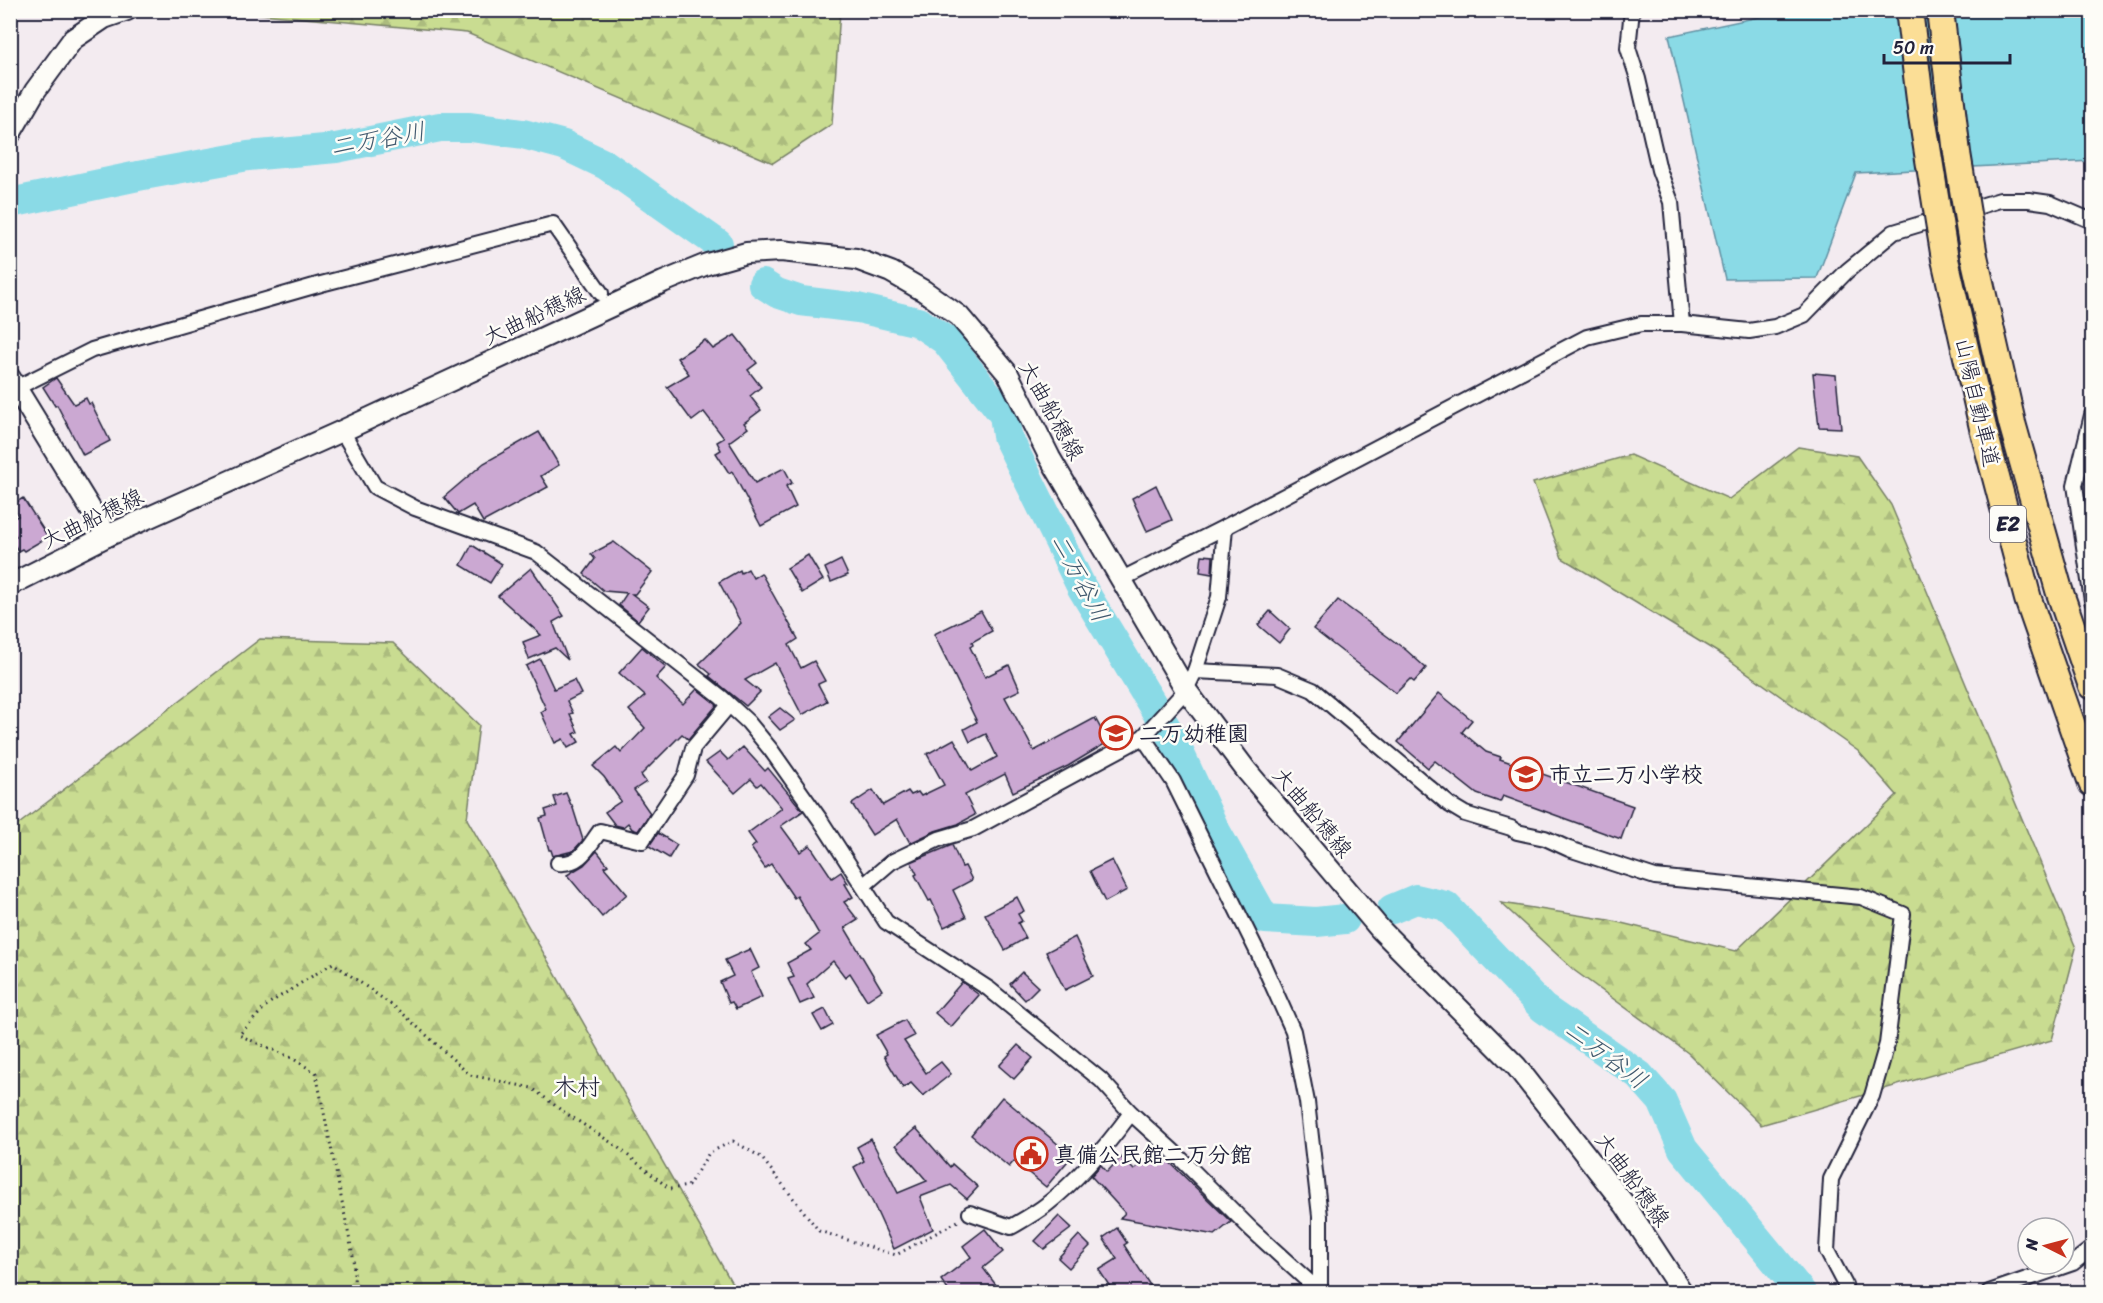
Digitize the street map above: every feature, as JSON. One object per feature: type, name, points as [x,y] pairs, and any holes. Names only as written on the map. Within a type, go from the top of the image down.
[{"type":"highway","name":"山陽自動車道","points":[[1910,10],[1922,116],[1946,258],[1983,428],[2028,599],[2092,783]]},
{"type":"highway","name":"山陽自動車道","points":[[1940,10],[1956,153],[1974,256],[2012,423],[2059,590],[2092,686]]},
{"type":"main road","points":[[10,134],[35,91],[73,39],[104,18],[127,10]]},
{"type":"main road","name":"大曲船穂線","points":[[10,585],[106,536],[707,264],[746,253],[781,251],[856,259],[891,272],[924,291],[959,316],[1008,374],[1050,458],[1186,690],[1246,770],[1380,929],[1516,1066],[1625,1205],[1682,1293]]},
{"type":"main road","points":[[13,383],[106,536]]},
{"type":"street","points":[[1632,10],[1628,48],[1638,79],[1659,170],[1671,202],[1682,324]]},
{"type":"street","points":[[1122,579],[1587,337],[1641,324],[1682,324],[1749,331],[1775,327],[1804,315],[1847,270],[1894,232],[2000,200],[2050,203],[2092,221]]},
{"type":"street","points":[[13,383],[92,350],[321,284],[553,224],[601,293]]},
{"type":"street","points":[[2092,415],[2074,485],[2092,601]]},
{"type":"street","points":[[342,431],[375,487],[415,508],[536,552],[729,705],[748,722],[771,750],[886,922],[989,989],[1101,1080],[1131,1113],[1320,1292]]},
{"type":"street","points":[[863,886],[891,862],[939,839],[973,829],[1143,737],[1186,690],[1195,671],[1219,597],[1225,527]]},
{"type":"street","points":[[1195,671],[1277,675],[1313,690],[1450,805],[1465,814],[1511,828],[1517,832],[1545,838],[1569,849],[1655,877],[1861,897],[1903,914],[1887,1044],[1872,1096],[1832,1179],[1827,1251],[1845,1285],[1844,1293]]},
{"type":"street","points":[[558,862],[568,864],[582,856],[600,831],[642,841],[686,775],[693,748],[729,705]]},
{"type":"street","points":[[1143,737],[1173,782],[1259,955],[1293,1031],[1307,1102],[1320,1216],[1320,1292]]},
{"type":"street","points":[[970,1213],[1011,1227],[1045,1206],[1076,1179],[1131,1113]]},
{"type":"street","points":[[1989,1293],[2073,1263],[2092,1248]]},
{"type":"path","points":[[356,1293],[353,1256],[316,1074],[292,1058],[239,1035],[268,1004],[333,963],[400,1011],[470,1075],[532,1088],[615,1145],[670,1189],[688,1186],[709,1153],[733,1142],[761,1157],[819,1231],[896,1255],[946,1229],[970,1213]]},
{"type":"green space","points":[[228,11],[840,11],[832,124],[773,163],[467,33]]},
{"type":"green space","points":[[1798,447],[1857,456],[1891,505],[2076,948],[2052,1040],[1761,1125],[1688,1053],[1575,971],[1501,903],[1609,920],[1736,951],[1897,795],[1858,751],[1722,655],[1562,558],[1533,483],[1630,455],[1729,499]]},
{"type":"green space","points":[[260,639],[393,643],[479,725],[467,819],[737,1292],[11,1292],[11,830]]},
{"type":"water","points":[[1787,11],[2092,11],[2092,161],[1856,173],[1817,278],[1725,279],[1669,36]]},
{"type":"building","points":[[735,335],[757,363],[748,370],[761,387],[750,396],[761,410],[744,423],[748,428],[729,442],[755,483],[784,468],[792,483],[786,486],[796,507],[761,526],[732,471],[729,473],[716,453],[721,450],[717,442],[724,438],[704,412],[692,421],[667,387],[689,374],[677,358],[705,340],[713,349]]},
{"type":"building","points":[[1813,373],[1836,375],[1841,428],[1819,427]]},
{"type":"building","points":[[56,378],[74,404],[86,398],[89,404],[91,403],[110,441],[83,455],[57,405],[55,406],[43,387]]},
{"type":"building","points":[[539,432],[559,465],[541,476],[548,487],[483,522],[473,505],[458,514],[444,497],[484,463]]},
{"type":"building","points":[[1156,485],[1172,520],[1147,531],[1132,498]]},
{"type":"building","points":[[23,498],[48,537],[24,551],[22,549],[18,551],[11,539],[16,536],[10,527],[10,520],[18,516],[12,505]]},
{"type":"building","points":[[614,542],[652,572],[635,594],[632,594],[649,607],[638,621],[619,605],[627,593],[604,591],[584,574],[595,559],[591,554]]},
{"type":"building","points":[[472,545],[502,564],[490,583],[461,565]]},
{"type":"building","points":[[808,555],[823,580],[802,593],[787,568]]},
{"type":"building","points":[[1202,555],[1213,556],[1212,574],[1200,572]]},
{"type":"building","points":[[841,560],[848,575],[831,582],[825,568]]},
{"type":"building","points":[[531,568],[564,616],[553,622],[568,660],[555,648],[529,659],[523,642],[541,635],[498,596]]},
{"type":"building","points":[[748,569],[753,578],[761,573],[798,639],[789,645],[801,668],[814,661],[825,681],[818,684],[827,701],[802,715],[775,663],[745,680],[760,692],[746,706],[709,676],[711,674],[699,664],[741,623],[719,582],[740,570],[741,573]]},
{"type":"building","points":[[1338,600],[1406,650],[1426,668],[1414,682],[1410,679],[1396,693],[1313,629]]},
{"type":"building","points":[[981,611],[992,631],[972,642],[973,645],[970,647],[985,677],[1009,665],[1020,690],[1005,697],[1034,751],[1095,718],[1108,742],[1068,766],[1013,792],[1005,774],[965,795],[975,815],[910,843],[897,819],[872,835],[852,804],[873,790],[883,805],[908,791],[911,795],[918,792],[921,796],[944,785],[927,754],[954,739],[972,771],[997,757],[986,734],[970,742],[964,729],[977,722],[934,634]]},
{"type":"building","points":[[1270,611],[1290,629],[1279,643],[1258,625]]},
{"type":"building","points":[[642,647],[666,667],[656,678],[683,704],[697,689],[717,705],[688,739],[682,734],[641,775],[646,782],[634,790],[650,813],[638,831],[632,829],[628,823],[623,827],[615,825],[605,812],[621,801],[593,766],[616,747],[621,753],[645,728],[629,710],[645,696],[619,673]]},
{"type":"building","points":[[540,659],[554,689],[574,680],[581,694],[567,701],[578,732],[574,734],[579,742],[568,748],[563,739],[555,743],[541,712],[546,709],[526,666]]},
{"type":"building","points":[[1439,693],[1472,720],[1462,732],[1486,752],[1633,806],[1621,839],[1503,796],[1500,802],[1477,794],[1435,761],[1428,768],[1398,742]]},
{"type":"building","points":[[780,708],[795,720],[780,730],[768,717]]},
{"type":"building","points":[[743,747],[765,771],[768,768],[803,811],[781,826],[800,852],[810,845],[832,878],[841,872],[848,883],[845,884],[853,897],[844,902],[858,920],[845,928],[882,990],[867,1000],[850,973],[845,977],[833,961],[807,984],[814,998],[800,1004],[788,979],[794,977],[787,963],[811,950],[806,944],[819,934],[797,896],[794,898],[771,864],[765,868],[751,848],[756,844],[748,833],[782,808],[761,783],[757,786],[751,779],[735,793],[706,762],[720,752],[728,760]]},
{"type":"building","points":[[566,793],[583,840],[573,851],[553,856],[549,850],[540,818],[547,816],[545,810],[557,806],[554,797]]},
{"type":"building","points":[[658,833],[677,845],[669,858],[649,846]]},
{"type":"building","points":[[952,845],[962,867],[965,866],[972,880],[953,890],[966,917],[944,927],[915,875],[917,874],[911,862]]},
{"type":"building","points":[[597,851],[608,865],[604,867],[627,894],[602,917],[567,875],[584,865]]},
{"type":"building","points":[[1112,860],[1127,890],[1105,902],[1090,871]]},
{"type":"building","points":[[1017,897],[1024,911],[1018,914],[1022,921],[1018,923],[1026,938],[1005,950],[985,914]]},
{"type":"building","points":[[1075,937],[1093,976],[1065,990],[1046,952]]},
{"type":"building","points":[[750,949],[759,968],[751,972],[762,997],[736,1009],[732,1002],[729,1003],[720,982],[733,976],[725,960]]},
{"type":"building","points":[[1022,972],[1038,987],[1025,1000],[1010,984]]},
{"type":"building","points":[[962,982],[979,995],[951,1027],[935,1013]]},
{"type":"building","points":[[825,1009],[833,1025],[822,1031],[813,1015]]},
{"type":"building","points":[[905,1020],[914,1036],[904,1041],[926,1073],[941,1062],[951,1074],[923,1096],[911,1083],[903,1088],[884,1056],[887,1054],[876,1035]]},
{"type":"building","points":[[1018,1045],[1033,1058],[1014,1079],[999,1066]]},
{"type":"building","points":[[1002,1097],[1072,1156],[1046,1187],[1014,1161],[1009,1167],[971,1135]]},
{"type":"building","points":[[916,1128],[950,1167],[952,1164],[978,1187],[967,1199],[951,1185],[920,1197],[933,1229],[894,1249],[854,1167],[864,1161],[857,1147],[871,1139],[898,1193],[927,1181],[896,1145]]},
{"type":"building","points":[[1155,1148],[1231,1222],[1215,1235],[1120,1218],[1125,1213],[1091,1176],[1101,1165],[1107,1172],[1121,1157],[1134,1170]]},
{"type":"building","points":[[1059,1216],[1072,1228],[1044,1249],[1035,1241]]},
{"type":"building","points":[[1117,1228],[1127,1243],[1124,1245],[1155,1293],[1114,1293],[1099,1270],[1117,1259],[1103,1238]]},
{"type":"building","points":[[985,1229],[1003,1252],[983,1268],[996,1285],[987,1293],[950,1293],[941,1280],[971,1257],[963,1246]]},
{"type":"building","points":[[1079,1235],[1090,1246],[1069,1268],[1058,1258]]},
{"type":"waterway","name":"二万谷川","points":[[10,203],[248,156],[336,148],[440,127],[470,127],[523,134],[564,145],[606,165],[718,244]]},
{"type":"waterway","name":"二万谷川","points":[[763,284],[777,293],[801,301],[858,308],[918,322],[945,340],[1004,415],[1007,436],[1082,588],[1173,739],[1214,828],[1265,919],[1316,922],[1345,919]]},
{"type":"waterway","name":"二万谷川","points":[[1392,909],[1416,899],[1446,906],[1543,1008],[1639,1075],[1662,1101],[1683,1149],[1801,1292]]},
{"type":"place","name":"二万幼稚園","points":[[1116,733]]},
{"type":"place","name":"市立二万小学校","points":[[1526,774]]},
{"type":"place","name":"真備公民館二万分館","points":[[1031,1154]]},
{"type":"district","name":"木村","points":[[577,1087]]}]
